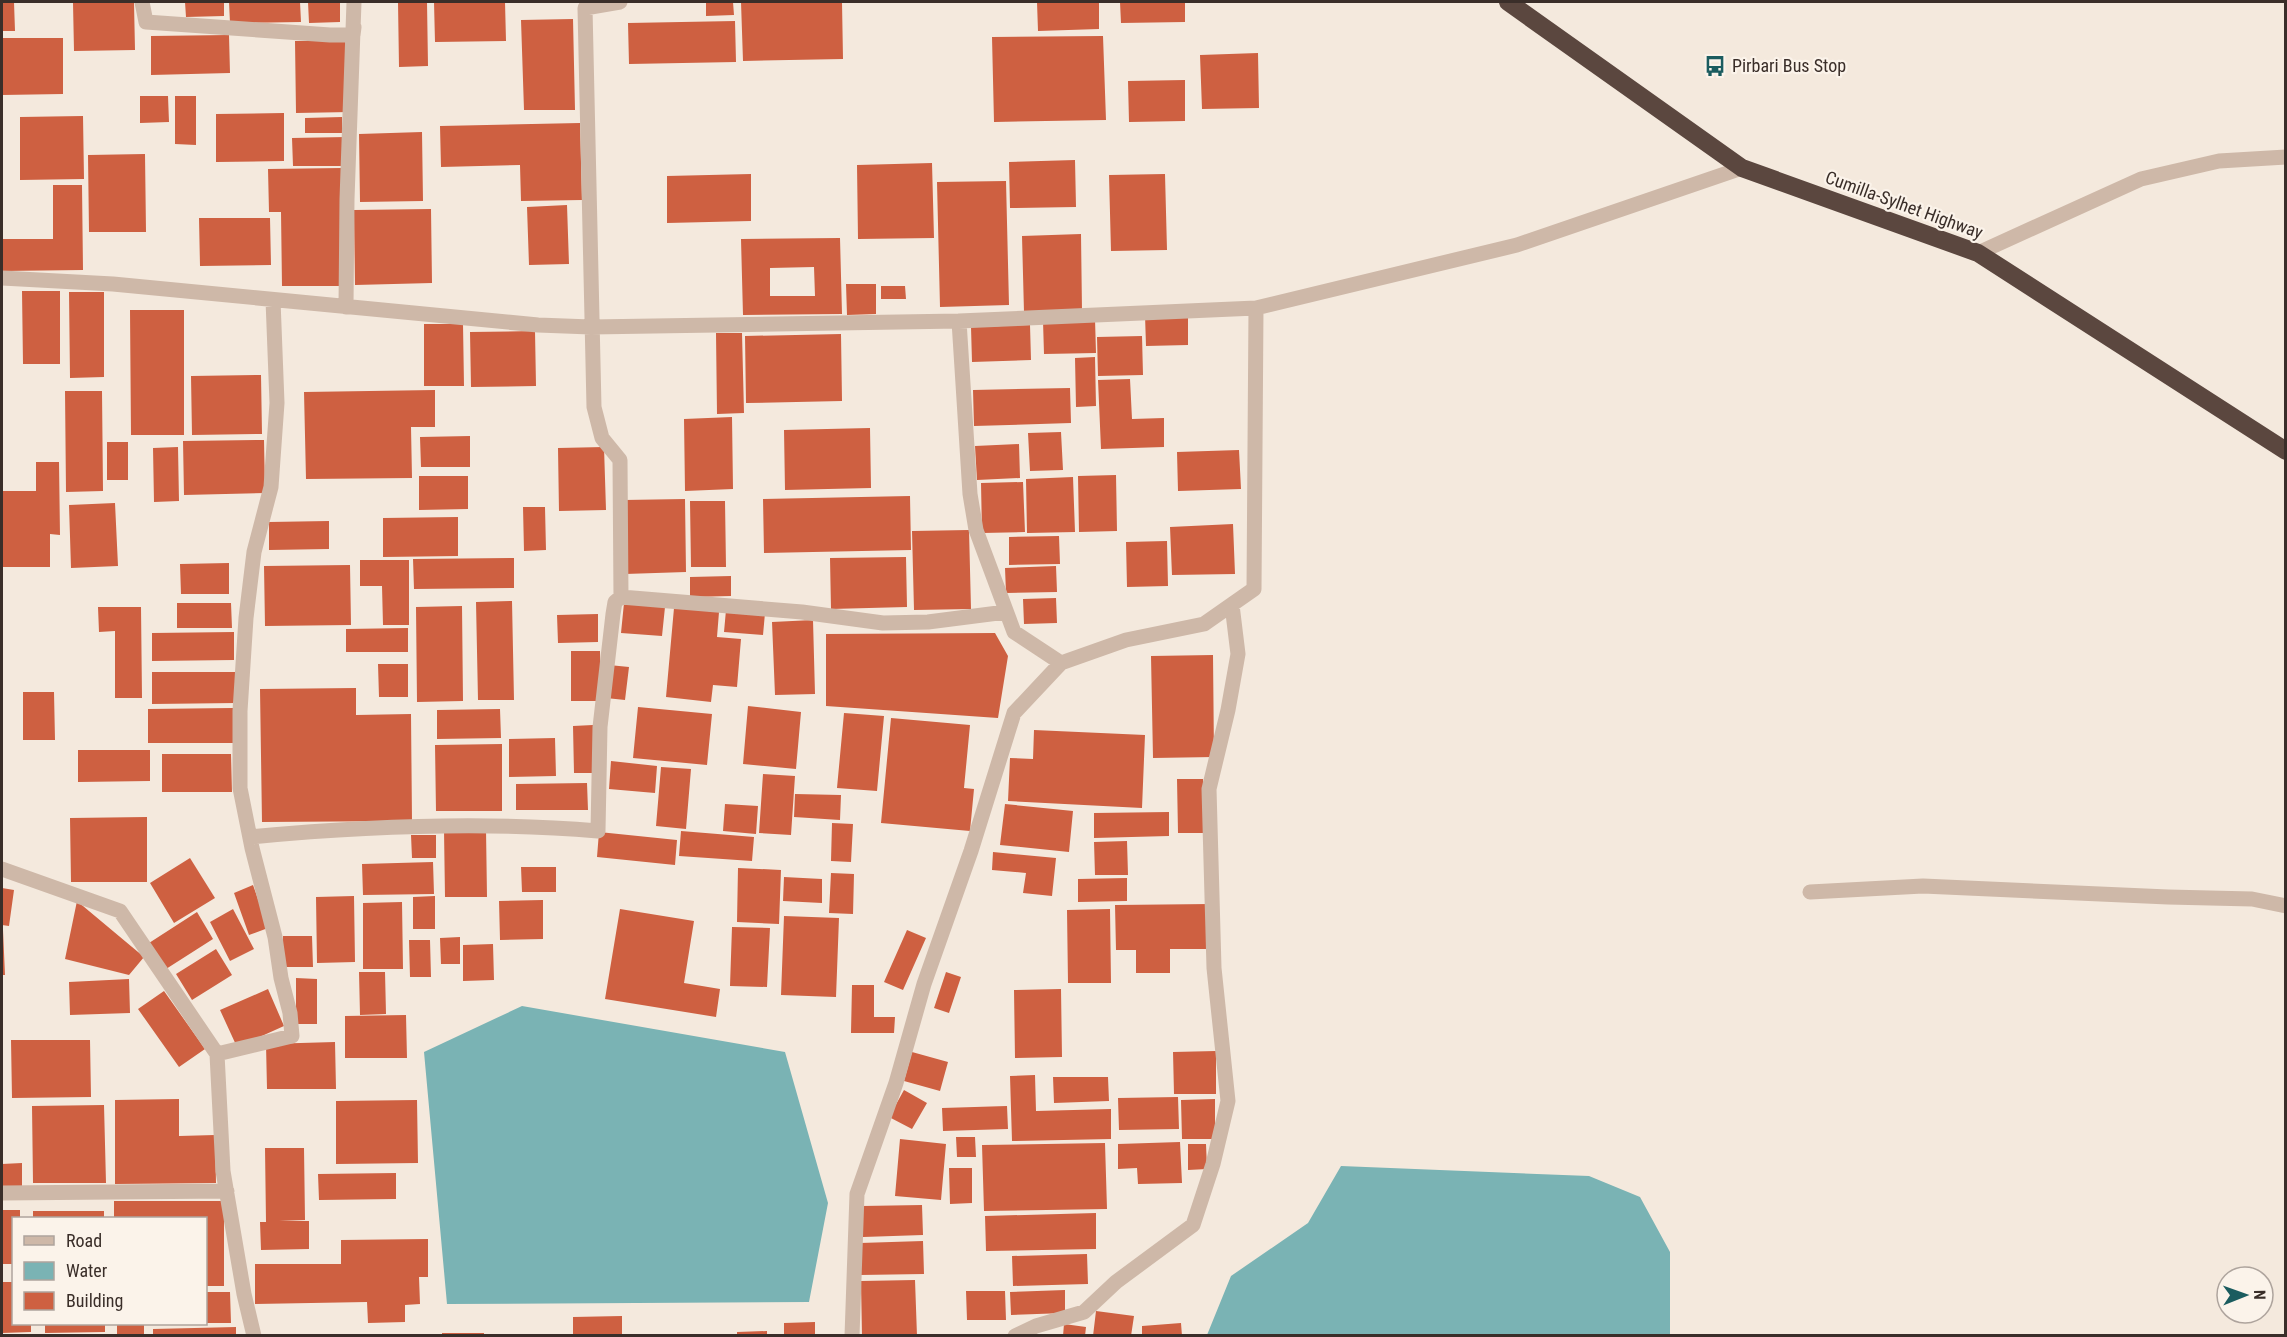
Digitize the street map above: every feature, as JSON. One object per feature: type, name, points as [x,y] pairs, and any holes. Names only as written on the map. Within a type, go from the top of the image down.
[{"type":"highway","name":"Cumilla-Sylhet Highway","points":[[1508,2],[1742,168],[1978,253],[2286,451]]},
{"type":"street","points":[[142,2],[146,22],[353,35]]},
{"type":"street","points":[[346,307],[347,199],[354,2]]},
{"type":"street","points":[[620,2],[585,8],[594,406],[602,438],[620,460],[621,597]]},
{"type":"street","points":[[1978,253],[2141,179],[2219,160],[2286,157]]},
{"type":"street","points":[[2,278],[113,284],[538,326],[959,321],[1256,308],[1517,245],[1742,168]]},
{"type":"street","points":[[217,1054],[292,1036],[275,937],[240,788],[240,711],[246,618],[254,552],[271,487],[277,403],[273,300]]},
{"type":"street","points":[[852,1335],[857,1194],[896,1083],[924,984],[971,851],[1014,712],[1061,663],[1126,640],[1204,624],[1254,589],[1256,308]]},
{"type":"street","points":[[959,321],[970,494],[976,530],[1014,632],[1061,663]]},
{"type":"street","points":[[250,837],[339,828],[452,825],[536,825],[598,831],[601,718],[613,614],[615,602],[621,597],[791,610],[883,623],[928,622],[1006,612]]},
{"type":"street","points":[[1015,1335],[1036,1326],[1084,1312],[1116,1281],[1194,1225],[1213,1164],[1228,1101],[1214,968],[1209,789],[1228,710],[1238,654],[1232,605]]},
{"type":"street","points":[[2,869],[120,911],[217,1054],[223,1171],[244,1294],[254,1335]]},
{"type":"street","points":[[1810,892],[1923,886],[2252,899],[2286,906]]},
{"type":"street","points":[[2,1192],[227,1191]]},
{"type":"water","points":[[522,1006],[785,1052],[828,1203],[809,1302],[447,1304],[424,1052]]},
{"type":"water","points":[[1341,1166],[1589,1176],[1640,1197],[1670,1252],[1670,1335],[1207,1335],[1231,1276],[1308,1223]]},
{"type":"building","points":[[2,2],[14,2],[15,31],[2,31]]},
{"type":"building","points":[[185,2],[224,2],[224,16],[186,17]]},
{"type":"building","points":[[229,2],[300,2],[301,22],[230,23]]},
{"type":"building","points":[[308,2],[340,2],[340,22],[309,23]]},
{"type":"building","points":[[398,2],[427,2],[428,66],[399,67]]},
{"type":"building","points":[[434,2],[505,2],[506,41],[435,42]]},
{"type":"building","points":[[706,2],[733,2],[734,15],[706,16]]},
{"type":"building","points":[[741,2],[842,2],[843,59],[743,61]]},
{"type":"building","points":[[1037,2],[1099,2],[1099,29],[1038,31]]},
{"type":"building","points":[[1120,2],[1185,2],[1185,22],[1121,23]]},
{"type":"building","points":[[73,3],[134,3],[135,50],[74,51]]},
{"type":"building","points":[[573,19],[575,110],[524,110],[521,20]]},
{"type":"building","points":[[735,21],[736,62],[629,64],[628,23]]},
{"type":"building","points":[[229,35],[230,73],[151,75],[151,36]]},
{"type":"building","points":[[1103,36],[1106,120],[994,122],[992,37]]},
{"type":"building","points":[[2,38],[63,38],[63,94],[2,95]]},
{"type":"building","points":[[295,41],[349,41],[350,112],[296,113]]},
{"type":"building","points":[[1258,53],[1259,108],[1202,109],[1200,55]]},
{"type":"building","points":[[1185,80],[1185,121],[1129,122],[1128,81]]},
{"type":"building","points":[[140,96],[168,96],[169,122],[140,123]]},
{"type":"building","points":[[175,96],[196,96],[196,145],[175,144]]},
{"type":"building","points":[[284,113],[284,161],[216,162],[216,114]]},
{"type":"building","points":[[83,116],[84,179],[20,180],[20,117]]},
{"type":"building","points":[[342,117],[342,133],[305,133],[305,118]]},
{"type":"building","points":[[580,123],[582,200],[521,201],[520,165],[441,167],[440,126]]},
{"type":"building","points":[[422,132],[423,201],[360,202],[359,134]]},
{"type":"building","points":[[346,137],[346,166],[293,166],[292,138]]},
{"type":"building","points":[[145,154],[146,232],[89,232],[88,155]]},
{"type":"building","points":[[1075,160],[1076,207],[1010,208],[1009,162]]},
{"type":"building","points":[[932,163],[934,238],[858,239],[857,165]]},
{"type":"building","points":[[342,168],[343,286],[282,286],[281,212],[269,212],[268,169]]},
{"type":"building","points":[[751,174],[751,221],[667,223],[667,176]]},
{"type":"building","points":[[1165,174],[1167,250],[1111,251],[1109,175]]},
{"type":"building","points":[[1006,181],[1009,305],[940,307],[937,182]]},
{"type":"building","points":[[53,185],[82,185],[83,270],[2,271],[2,239],[53,239]]},
{"type":"building","points":[[567,205],[569,264],[529,265],[527,207]]},
{"type":"building","points":[[431,209],[432,283],[355,285],[354,210]]},
{"type":"building","points":[[199,218],[270,218],[271,265],[200,266]]},
{"type":"building","points":[[1081,234],[1082,311],[1024,312],[1022,236]]},
{"type":"building","points":[[840,238],[842,314],[743,315],[741,239]],"holes":[[[814,267],[815,296],[770,296],[770,268]]]},
{"type":"building","points":[[846,284],[876,284],[876,314],[847,315]]},
{"type":"building","points":[[881,286],[905,286],[906,299],[881,299]]},
{"type":"building","points":[[22,291],[60,291],[60,364],[23,364]]},
{"type":"building","points":[[69,292],[104,292],[104,377],[70,378]]},
{"type":"building","points":[[130,310],[184,310],[184,435],[131,435]]},
{"type":"building","points":[[1188,314],[1188,345],[1146,346],[1145,315]]},
{"type":"building","points":[[1095,319],[1096,353],[1044,354],[1043,321]]},
{"type":"building","points":[[424,324],[463,324],[464,386],[424,386]]},
{"type":"building","points":[[1030,325],[1031,360],[972,362],[971,327]]},
{"type":"building","points":[[535,331],[536,386],[471,387],[470,332]]},
{"type":"building","points":[[716,333],[742,333],[744,413],[717,414]]},
{"type":"building","points":[[841,334],[842,401],[746,403],[745,336]]},
{"type":"building","points":[[1142,336],[1143,375],[1098,376],[1097,337]]},
{"type":"building","points":[[1095,357],[1096,406],[1076,407],[1075,358]]},
{"type":"building","points":[[261,375],[262,434],[192,435],[191,376]]},
{"type":"building","points":[[1130,379],[1132,419],[1164,418],[1164,447],[1101,449],[1098,380]]},
{"type":"building","points":[[1070,388],[1071,423],[974,426],[973,390]]},
{"type":"building","points":[[435,390],[435,427],[411,427],[412,478],[306,479],[304,392]]},
{"type":"building","points":[[65,391],[102,391],[103,491],[66,492]]},
{"type":"building","points":[[732,417],[733,489],[685,491],[684,419]]},
{"type":"building","points":[[870,428],[871,488],[785,490],[784,430]]},
{"type":"building","points":[[1061,432],[1063,470],[1030,471],[1028,433]]},
{"type":"building","points":[[470,436],[470,467],[421,467],[420,437]]},
{"type":"building","points":[[264,440],[265,493],[184,495],[183,441]]},
{"type":"building","points":[[107,442],[128,442],[128,480],[107,480]]},
{"type":"building","points":[[1019,444],[1020,478],[977,480],[975,446]]},
{"type":"building","points":[[178,447],[179,501],[154,502],[153,448]]},
{"type":"building","points":[[604,447],[606,510],[559,511],[558,448]]},
{"type":"building","points":[[1239,450],[1241,489],[1178,491],[1177,452]]},
{"type":"building","points":[[36,462],[59,462],[60,535],[50,534],[50,567],[2,567],[2,491],[36,491]]},
{"type":"building","points":[[1116,475],[1117,531],[1079,532],[1078,476]]},
{"type":"building","points":[[419,476],[468,476],[468,509],[419,510]]},
{"type":"building","points":[[1073,477],[1075,532],[1027,533],[1026,479]]},
{"type":"building","points":[[1023,482],[1025,532],[982,533],[981,483]]},
{"type":"building","points":[[910,496],[911,550],[764,553],[763,499]]},
{"type":"building","points":[[685,499],[686,572],[625,574],[624,500]]},
{"type":"building","points":[[690,501],[725,501],[726,567],[691,567]]},
{"type":"building","points":[[115,503],[118,566],[71,568],[69,505]]},
{"type":"building","points":[[523,507],[545,507],[546,550],[524,551]]},
{"type":"building","points":[[458,517],[458,556],[383,557],[383,518]]},
{"type":"building","points":[[329,521],[329,549],[269,550],[269,522]]},
{"type":"building","points":[[1233,524],[1235,574],[1172,575],[1170,527]]},
{"type":"building","points":[[969,530],[971,609],[914,610],[912,531]]},
{"type":"building","points":[[1059,536],[1060,564],[1009,565],[1009,537]]},
{"type":"building","points":[[1167,541],[1168,586],[1127,587],[1126,542]]},
{"type":"building","points":[[906,557],[907,607],[831,609],[830,558]]},
{"type":"building","points":[[514,558],[514,588],[414,589],[413,559]]},
{"type":"building","points":[[360,560],[409,560],[409,625],[383,625],[382,586],[360,586]]},
{"type":"building","points":[[229,563],[229,594],[181,594],[180,564]]},
{"type":"building","points":[[350,565],[351,625],[265,626],[264,566]]},
{"type":"building","points":[[1056,566],[1057,592],[1006,593],[1005,568]]},
{"type":"building","points":[[731,576],[731,596],[690,597],[690,577]]},
{"type":"building","points":[[1056,598],[1057,623],[1024,624],[1023,599]]},
{"type":"building","points":[[512,601],[514,700],[478,700],[476,602]]},
{"type":"building","points":[[177,603],[231,603],[232,628],[177,628]]},
{"type":"building","points":[[624,603],[665,607],[662,636],[621,633]]},
{"type":"building","points":[[462,606],[463,701],[417,702],[416,607]]},
{"type":"building","points":[[98,607],[141,607],[142,698],[115,698],[115,631],[99,632]]},
{"type":"building","points":[[674,608],[719,612],[717,637],[741,639],[737,687],[713,685],[711,702],[666,697]]},
{"type":"building","points":[[726,610],[765,613],[763,635],[724,632]]},
{"type":"building","points":[[598,614],[598,642],[558,643],[557,615]]},
{"type":"building","points":[[813,620],[815,694],[775,695],[772,622]]},
{"type":"building","points":[[408,628],[408,652],[346,652],[346,629]]},
{"type":"building","points":[[234,632],[234,660],[152,661],[152,633]]},
{"type":"building","points":[[995,633],[1008,656],[998,718],[826,706],[826,634]]},
{"type":"building","points":[[571,651],[600,651],[601,701],[571,701]]},
{"type":"building","points":[[1213,655],[1214,757],[1153,758],[1151,656]]},
{"type":"building","points":[[378,664],[408,664],[408,697],[379,697]]},
{"type":"building","points":[[609,665],[629,667],[625,700],[606,698]]},
{"type":"building","points":[[152,672],[236,672],[237,703],[152,704]]},
{"type":"building","points":[[356,688],[356,715],[411,714],[412,821],[262,822],[260,689]]},
{"type":"building","points":[[23,692],[54,692],[55,740],[23,740]]},
{"type":"building","points":[[748,706],[801,712],[796,769],[743,764]]},
{"type":"building","points":[[638,707],[712,714],[707,765],[633,758]]},
{"type":"building","points":[[233,708],[233,743],[148,743],[148,709]]},
{"type":"building","points":[[500,709],[501,738],[437,739],[437,710]]},
{"type":"building","points":[[844,713],[884,716],[877,791],[837,788]]},
{"type":"building","points":[[891,718],[970,725],[964,788],[974,789],[970,831],[881,823]]},
{"type":"building","points":[[593,725],[593,773],[574,773],[573,726]]},
{"type":"building","points":[[1034,730],[1145,735],[1142,808],[1008,801],[1010,758],[1033,759]]},
{"type":"building","points":[[555,738],[556,776],[509,777],[509,739]]},
{"type":"building","points":[[502,744],[502,811],[436,811],[435,745]]},
{"type":"building","points":[[78,750],[150,750],[150,781],[78,782]]},
{"type":"building","points":[[162,754],[231,754],[232,792],[162,792]]},
{"type":"building","points":[[611,761],[657,766],[655,793],[609,789]]},
{"type":"building","points":[[661,767],[691,769],[686,829],[656,826]]},
{"type":"building","points":[[763,774],[795,776],[791,835],[759,833]]},
{"type":"building","points":[[1177,779],[1203,779],[1203,833],[1178,833]]},
{"type":"building","points":[[587,783],[588,810],[516,810],[516,784]]},
{"type":"building","points":[[795,794],[841,795],[840,820],[794,817]]},
{"type":"building","points":[[725,804],[758,806],[756,834],[723,831]]},
{"type":"building","points":[[1005,804],[1073,811],[1069,852],[1000,845]]},
{"type":"building","points":[[1169,812],[1169,836],[1094,838],[1094,813]]},
{"type":"building","points":[[147,817],[147,882],[71,882],[70,818]]},
{"type":"building","points":[[832,823],[853,824],[851,862],[831,861]]},
{"type":"building","points":[[486,829],[487,897],[445,897],[444,830]]},
{"type":"building","points":[[681,831],[754,837],[752,861],[679,856]]},
{"type":"building","points":[[599,832],[677,840],[675,865],[597,857]]},
{"type":"building","points":[[411,835],[436,835],[436,858],[412,858]]},
{"type":"building","points":[[1127,841],[1128,875],[1095,875],[1094,842]]},
{"type":"building","points":[[993,852],[1056,858],[1052,896],[1023,893],[1026,873],[992,870]]},
{"type":"building","points":[[190,858],[215,898],[174,923],[150,883]]},
{"type":"building","points":[[433,862],[434,894],[363,895],[362,864]]},
{"type":"building","points":[[521,867],[556,867],[556,892],[522,892]]},
{"type":"building","points":[[738,868],[781,870],[779,924],[737,922]]},
{"type":"building","points":[[831,873],[854,874],[853,914],[829,913]]},
{"type":"building","points":[[784,877],[822,879],[822,903],[783,901]]},
{"type":"building","points":[[1127,878],[1127,901],[1078,902],[1078,879]]},
{"type":"building","points":[[253,885],[268,928],[249,935],[234,893]]},
{"type":"building","points":[[2,888],[14,890],[9,926],[2,925]]},
{"type":"building","points":[[354,896],[355,962],[317,963],[316,897]]},
{"type":"building","points":[[435,896],[435,929],[413,929],[413,897]]},
{"type":"building","points":[[543,900],[543,939],[500,940],[499,901]]},
{"type":"building","points":[[77,901],[144,957],[129,975],[65,959]]},
{"type":"building","points":[[402,902],[403,969],[363,969],[363,903]]},
{"type":"building","points":[[1211,904],[1211,949],[1170,949],[1170,973],[1136,973],[1136,950],[1116,950],[1115,905]]},
{"type":"building","points":[[233,909],[254,949],[230,961],[210,922]]},
{"type":"building","points":[[620,909],[694,921],[684,983],[720,989],[716,1017],[605,999]]},
{"type":"building","points":[[1110,909],[1111,983],[1068,983],[1067,910]]},
{"type":"building","points":[[197,912],[213,939],[166,969],[149,943]]},
{"type":"building","points":[[784,916],[839,918],[836,997],[781,995]]},
{"type":"building","points":[[732,927],[770,928],[767,987],[730,986]]},
{"type":"building","points":[[3,930],[5,975],[2,975]]},
{"type":"building","points":[[907,930],[926,938],[903,990],[884,982]]},
{"type":"building","points":[[283,936],[312,936],[313,967],[283,967]]},
{"type":"building","points":[[460,937],[460,964],[441,964],[440,938]]},
{"type":"building","points":[[409,940],[430,940],[431,977],[410,977]]},
{"type":"building","points":[[493,944],[494,980],[463,981],[463,945]]},
{"type":"building","points":[[216,949],[232,975],[192,1000],[176,974]]},
{"type":"building","points":[[359,972],[385,972],[386,1014],[360,1015]]},
{"type":"building","points":[[946,972],[961,977],[949,1013],[934,1008]]},
{"type":"building","points":[[296,978],[317,979],[317,1024],[296,1024]]},
{"type":"building","points":[[129,979],[130,1013],[70,1015],[69,982]]},
{"type":"building","points":[[852,985],[874,985],[874,1017],[895,1017],[894,1033],[851,1033]]},
{"type":"building","points":[[268,989],[284,1026],[237,1047],[220,1010]]},
{"type":"building","points":[[1061,989],[1062,1057],[1015,1058],[1014,990]]},
{"type":"building","points":[[164,991],[205,1049],[179,1067],[138,1009]]},
{"type":"building","points":[[406,1015],[407,1058],[345,1058],[345,1016]]},
{"type":"building","points":[[11,1040],[90,1040],[91,1097],[12,1098]]},
{"type":"building","points":[[335,1042],[336,1089],[267,1089],[266,1044]]},
{"type":"building","points":[[1216,1051],[1216,1094],[1174,1094],[1173,1052]]},
{"type":"building","points":[[912,1052],[948,1062],[940,1091],[904,1081]]},
{"type":"building","points":[[1035,1075],[1036,1111],[1111,1109],[1111,1139],[1012,1141],[1010,1076]]},
{"type":"building","points":[[1053,1077],[1108,1077],[1109,1101],[1054,1103]]},
{"type":"building","points":[[904,1090],[927,1103],[912,1129],[889,1117]]},
{"type":"building","points":[[1178,1097],[1179,1129],[1119,1130],[1118,1098]]},
{"type":"building","points":[[179,1099],[179,1136],[215,1135],[216,1183],[115,1184],[115,1100]]},
{"type":"building","points":[[1215,1099],[1215,1139],[1182,1139],[1181,1100]]},
{"type":"building","points":[[417,1100],[418,1163],[336,1164],[336,1101]]},
{"type":"building","points":[[104,1105],[106,1183],[33,1183],[32,1106]]},
{"type":"building","points":[[1007,1106],[1008,1129],[943,1131],[942,1108]]},
{"type":"building","points":[[956,1137],[975,1137],[976,1157],[957,1157]]},
{"type":"building","points":[[900,1139],[946,1144],[941,1200],[895,1196]]},
{"type":"building","points":[[1180,1142],[1182,1183],[1138,1184],[1137,1168],[1118,1169],[1118,1144]]},
{"type":"building","points":[[1105,1143],[1107,1209],[984,1211],[982,1145]]},
{"type":"building","points":[[1188,1144],[1206,1144],[1207,1169],[1188,1170]]},
{"type":"building","points":[[265,1148],[304,1148],[305,1220],[279,1221],[309,1221],[309,1249],[261,1250],[260,1222],[266,1222]]},
{"type":"building","points":[[22,1163],[22,1189],[2,1190],[2,1164]]},
{"type":"building","points":[[949,1168],[972,1168],[972,1203],[950,1204]]},
{"type":"building","points":[[396,1173],[396,1199],[319,1200],[318,1174]]},
{"type":"building","points":[[114,1201],[224,1201],[224,1286],[207,1286],[207,1217],[114,1217]]},
{"type":"building","points":[[922,1205],[923,1235],[863,1237],[862,1206]]},
{"type":"building","points":[[2,1210],[20,1210],[20,1217],[12,1217],[12,1264],[2,1264]]},
{"type":"building","points":[[33,1211],[104,1211],[104,1217],[33,1217]]},
{"type":"building","points":[[1096,1213],[1096,1249],[986,1251],[985,1216]]},
{"type":"building","points":[[428,1239],[428,1277],[419,1277],[420,1304],[405,1305],[405,1322],[368,1323],[367,1302],[255,1304],[255,1264],[341,1264],[341,1240]]},
{"type":"building","points":[[923,1241],[924,1274],[860,1275],[860,1243]]},
{"type":"building","points":[[1087,1254],[1088,1284],[1013,1286],[1012,1256]]},
{"type":"building","points":[[915,1280],[917,1336],[862,1336],[861,1281]]},
{"type":"building","points":[[2,1282],[12,1282],[12,1325],[31,1325],[31,1332],[2,1333]]},
{"type":"building","points":[[1065,1290],[1065,1313],[1011,1315],[1010,1292]]},
{"type":"building","points":[[966,1291],[1005,1291],[1006,1320],[967,1320]]},
{"type":"building","points":[[207,1292],[230,1292],[231,1323],[207,1323]]},
{"type":"building","points":[[1096,1311],[1134,1316],[1131,1336],[1093,1336]]},
{"type":"building","points":[[622,1316],[622,1336],[573,1336],[573,1317]]},
{"type":"building","points":[[815,1322],[815,1336],[784,1336],[784,1323]]},
{"type":"building","points":[[1181,1323],[1182,1336],[1142,1336],[1142,1326]]},
{"type":"building","points":[[1064,1324],[1086,1327],[1085,1336],[1063,1336]]},
{"type":"building","points":[[45,1325],[105,1325],[105,1332],[45,1333]]},
{"type":"building","points":[[117,1325],[144,1325],[144,1334],[117,1334]]},
{"type":"building","points":[[236,1327],[236,1336],[153,1336],[153,1329]]},
{"type":"building","points":[[767,1331],[767,1336],[737,1336],[737,1332]]},
{"type":"building","points":[[442,1333],[484,1333],[484,1336],[442,1336]]},
{"type":"place","name":"Pirbari Bus Stop","points":[[1715,66]]}]
